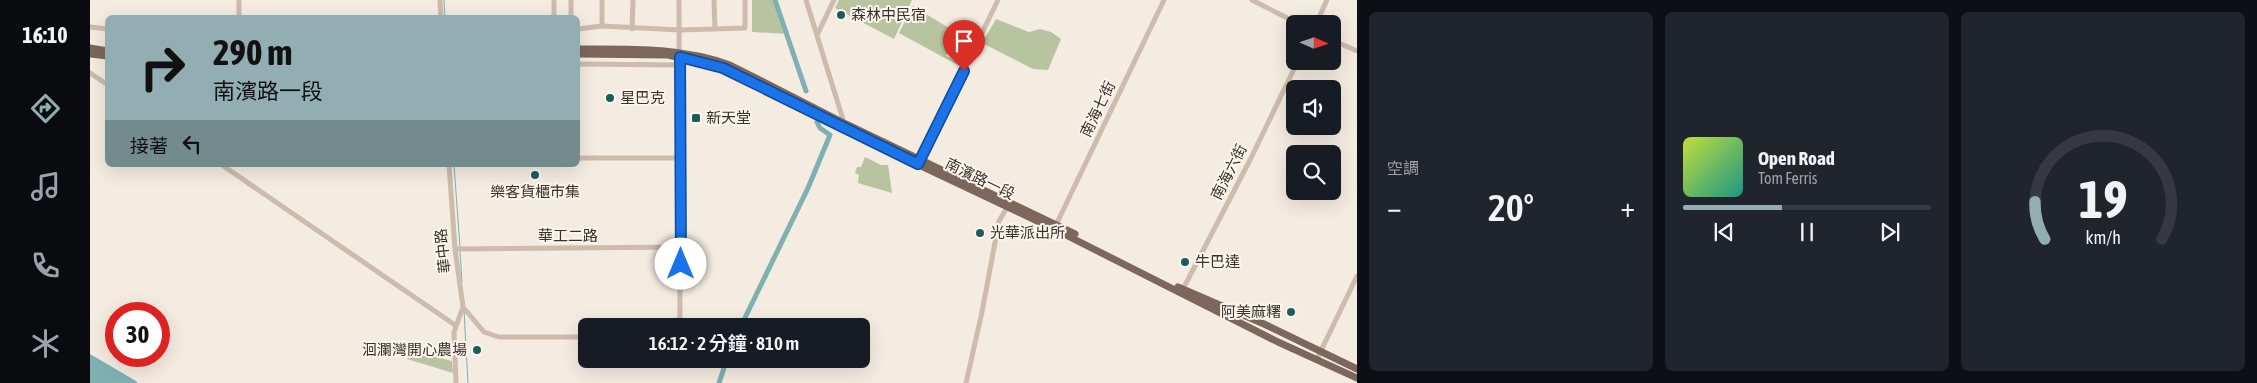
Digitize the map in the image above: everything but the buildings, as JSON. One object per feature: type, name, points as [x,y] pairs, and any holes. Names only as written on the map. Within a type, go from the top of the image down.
[{"type":"main road","points":[[90,48],[105,50]]},
{"type":"main road","name":"南濱路一段","points":[[580,49],[650,49],[680,58]]},
{"type":"main road","points":[[90,54],[105,56]]},
{"type":"main road","name":"南濱路一段","points":[[580,54],[650,54],[730,65],[844,126],[1008,206],[1056,226],[1357,378]]},
{"type":"main road","name":"南濱路一段","points":[[1182,291],[1264,324],[1357,369]]},
{"type":"street","points":[[239,0],[239,15]]},
{"type":"street","points":[[440,0],[442,15]]},
{"type":"street","points":[[554,0],[554,15]]},
{"type":"street","points":[[571,0],[571,15]]},
{"type":"street","points":[[602,0],[602,26]]},
{"type":"street","points":[[632,28],[633,0]]},
{"type":"street","points":[[679,0],[681,158],[679,318]]},
{"type":"street","points":[[714,0],[716,29]]},
{"type":"street","points":[[580,29],[602,26],[680,30],[745,28],[745,0]]},
{"type":"street","points":[[806,0],[844,126]]},
{"type":"street","points":[[818,35],[834,0]]},
{"type":"street","points":[[919,162],[998,0]]},
{"type":"street","name":"南海七街","points":[[1056,226],[1164,0]]},
{"type":"street","points":[[1252,0],[1286,17]]},
{"type":"street","points":[[1320,15],[1327,0]]},
{"type":"street","points":[[90,27],[105,29]]},
{"type":"street","points":[[1341,44],[1357,52]]},
{"type":"street","points":[[580,64],[680,58]]},
{"type":"street","name":"南海六街","points":[[1182,291],[1250,160],[1294,70]]},
{"type":"street","points":[[90,73],[105,84]]},
{"type":"street","points":[[580,158],[681,158]]},
{"type":"street","points":[[225,167],[455,325]]},
{"type":"street","name":"華中路","points":[[449,167],[455,249],[463,307]]},
{"type":"street","points":[[966,383],[982,312],[999,221],[1008,206]]},
{"type":"street","name":"華工二路","points":[[455,249],[681,247]]},
{"type":"street","points":[[1317,359],[1357,276]]},
{"type":"street","points":[[456,383],[454,332],[463,307],[484,332],[499,337],[578,337]]},
{"type":"green space","points":[[752,0],[777,0],[789,34],[752,32]]},
{"type":"green space","points":[[839,0],[912,0],[894,39],[835,8]]},
{"type":"green space","points":[[913,6],[975,44],[969,55],[949,50],[946,56],[965,64],[963,68],[899,33]]},
{"type":"green space","points":[[996,19],[1029,32],[1040,29],[1051,32],[1061,39],[1048,70],[1033,69],[982,43]]},
{"type":"green space","points":[[865,157],[881,165],[888,165],[892,193],[858,183],[859,175],[855,173],[857,167],[861,167]]},
{"type":"green space","points":[[410,350],[452,361],[453,373],[407,359]]},
{"type":"water","points":[[90,354],[105,363],[105,367],[112,367],[138,383],[90,383]]},
{"type":"waterway","points":[[444,0],[445,15]]},
{"type":"waterway","points":[[775,0],[806,91]]},
{"type":"waterway","points":[[745,318],[808,188],[830,135],[820,128],[817,122]]},
{"type":"waterway","points":[[454,167],[460,247]]},
{"type":"waterway","points":[[460,251],[462,282]]},
{"type":"waterway","points":[[464,310],[468,383]]},
{"type":"waterway","points":[[719,383],[724,368]]},
{"type":"place","name":"森林中民宿","points":[[841,15]]},
{"type":"place","name":"星巴克","points":[[610,98]]},
{"type":"place","name":"新天堂","points":[[696,118]]},
{"type":"place","name":"樂客貨櫃市集","points":[[535,175]]},
{"type":"place","name":"光華派出所","points":[[980,233]]},
{"type":"place","name":"牛巴達","points":[[1185,262]]},
{"type":"place","name":"阿美麻糬","points":[[1291,312]]},
{"type":"place","name":"洄瀾灣開心農場","points":[[477,350]]},
{"type":"route","points":[[681,264],[680,57],[723,68],[843,129],[918,164],[964,71]]}]
